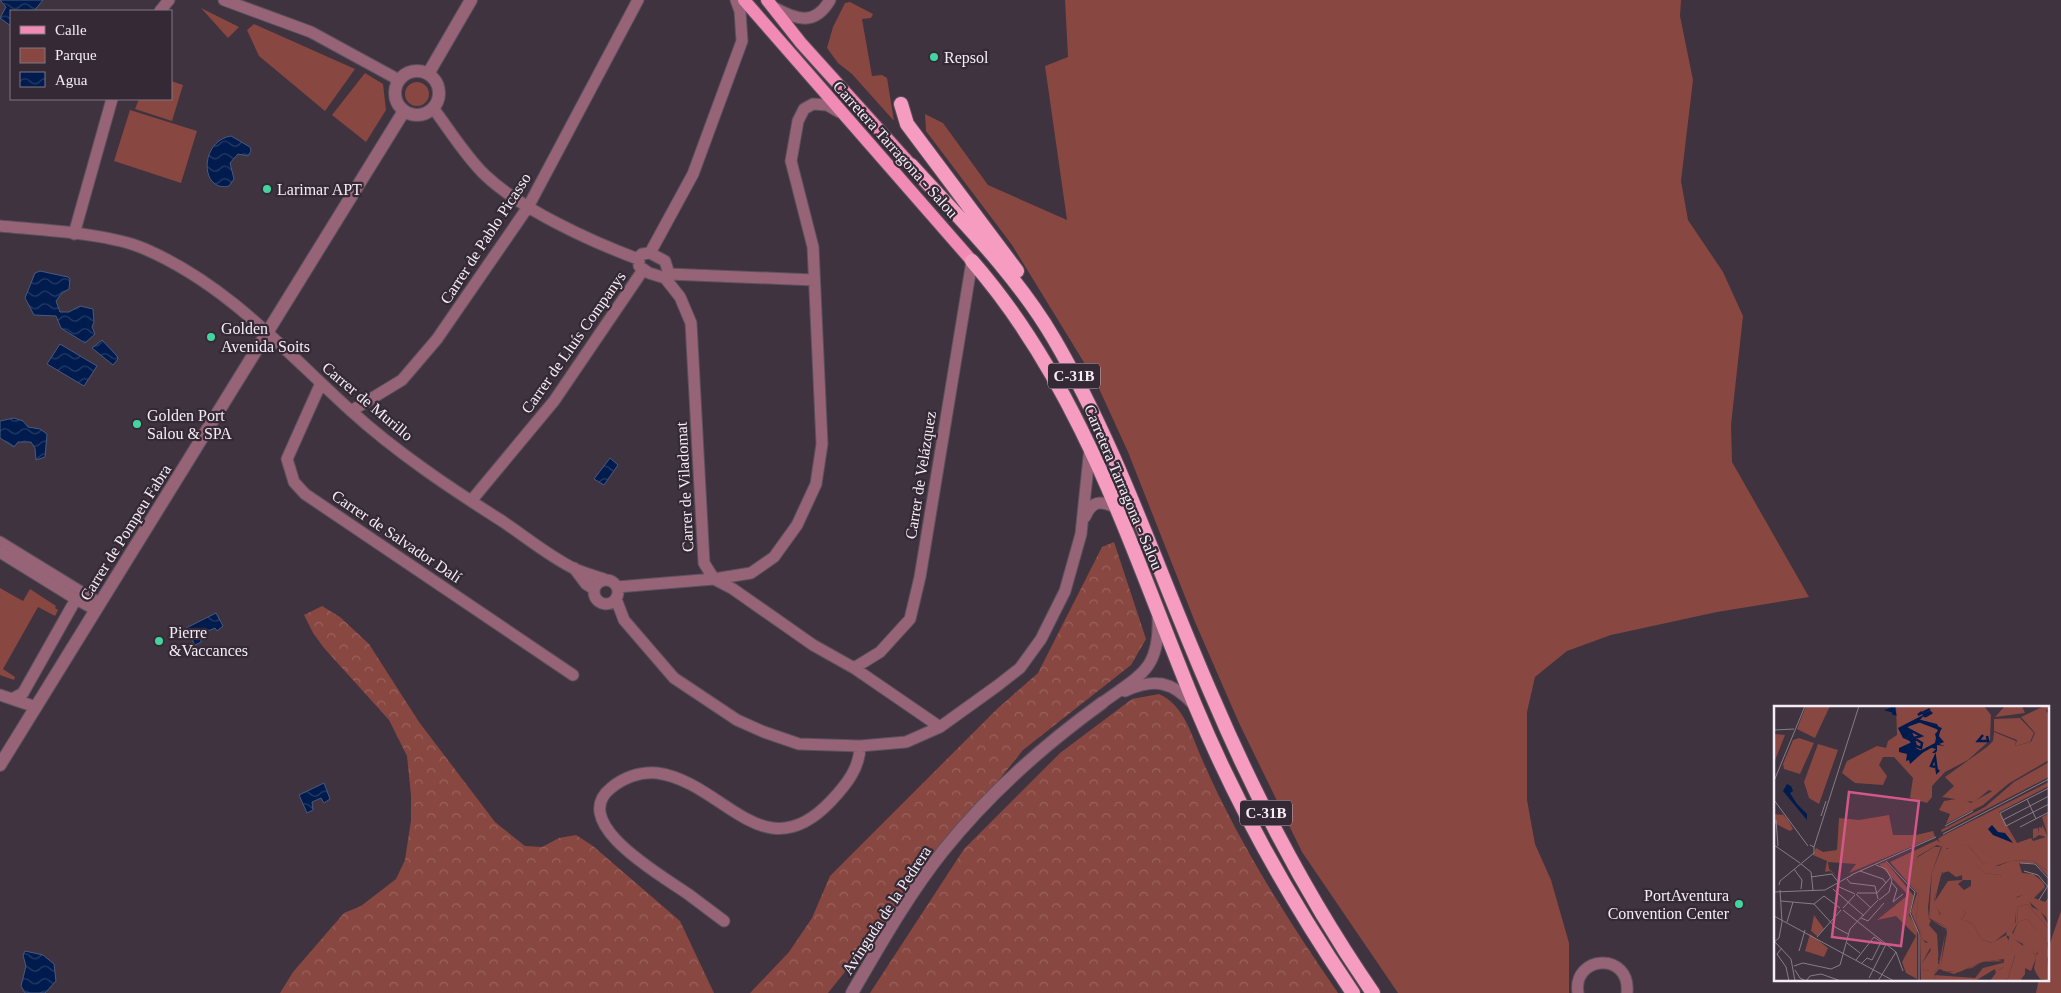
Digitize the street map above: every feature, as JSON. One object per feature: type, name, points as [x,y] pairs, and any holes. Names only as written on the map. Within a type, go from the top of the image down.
[{"type":"highway","points":[[901,104],[907,124],[1035,297],[1053,337]]},
{"type":"highway","name":"Carretera Tarragona - Salou","points":[[911,165],[990,251],[1029,301],[1053,337],[1078,382],[1116,462],[1212,698],[1274,832],[1372,993]]},
{"type":"highway","name":"Carretera Tarragona - Salou","points":[[972,261],[1019,320],[1050,369],[1090,445],[1196,708],[1246,816],[1269,859],[1353,993]]},
{"type":"main road","name":"Carretera Tarragona - Salou","points":[[744,0],[972,261]]},
{"type":"main road","name":"Carretera Tarragona - Salou","points":[[770,3],[801,43],[911,165]]},
{"type":"street","points":[[161,10],[169,0]]},
{"type":"street","points":[[224,0],[311,32],[399,80]]},
{"type":"street","points":[[428,74],[471,0]]},
{"type":"street","name":"Carrer de Pablo Picasso","points":[[351,411],[402,380],[437,339],[528,207],[638,0]]},
{"type":"street","points":[[736,0],[740,11],[742,41],[693,174],[650,253],[642,254],[638,259],[639,266],[657,277],[814,280]]},
{"type":"street","points":[[770,3],[794,18],[805,18],[817,15],[830,0]]},
{"type":"street","points":[[415,71],[428,74],[437,83],[439,90],[439,96],[433,108],[419,116],[404,112],[395,100],[395,86],[403,75],[415,71]]},
{"type":"street","points":[[74,234],[112,100]]},
{"type":"street","points":[[841,113],[827,105],[813,104],[804,109],[798,121],[792,161],[813,247],[822,444],[816,484],[797,525],[774,557],[751,573],[714,579],[617,587],[610,580],[604,580],[597,583],[594,589],[595,597],[610,601],[618,618],[624,620],[674,678],[737,720],[786,741],[800,744],[860,746],[906,742],[940,727],[1020,668],[1042,639],[1065,591],[1084,518],[1089,507],[1097,502],[1116,507]]},
{"type":"street","points":[[433,108],[484,174],[528,207],[615,250],[638,259]]},
{"type":"street","name":"Carrer de Pompeu Fabra","points":[[0,765],[404,112]]},
{"type":"street","name":"Carrer de Murillo","points":[[0,226],[74,234],[144,249],[195,276],[223,294],[269,332],[321,384],[377,433],[470,501],[574,568],[604,580]]},
{"type":"street","name":"Carrer de Viladomat","points":[[650,253],[665,262],[667,276],[680,297],[691,323],[704,563],[714,579]]},
{"type":"street","name":"Carrer de Velázquez","points":[[854,668],[880,652],[910,619],[920,577],[972,261]]},
{"type":"street","name":"Carrer de Lluís Companys","points":[[470,501],[554,401],[643,270]]},
{"type":"street","name":"Carrer de Salvador Dalí","points":[[321,384],[287,460],[294,482],[305,494],[573,674]]},
{"type":"street","points":[[1084,518],[1090,445]]},
{"type":"street","points":[[0,541],[98,607]]},
{"type":"street","points":[[0,552],[76,599],[98,607]]},
{"type":"street","name":"Carrer de Murillo","points":[[574,568],[586,584],[594,589]]},
{"type":"street","points":[[714,579],[732,589],[805,640],[854,668],[940,727]]},
{"type":"street","points":[[610,601],[617,587]]},
{"type":"street","points":[[12,699],[23,693],[76,599]]},
{"type":"street","name":"Avinguda de la Pedrera","points":[[852,993],[911,896],[943,851],[1008,782],[1046,747],[1141,674],[1150,663],[1157,652],[1158,614]]},
{"type":"street","name":"Avinguda de la Pedrera","points":[[1102,703],[1138,685],[1159,682],[1178,691],[1196,708]]},
{"type":"street","points":[[0,695],[36,708]]},
{"type":"street","points":[[724,921],[634,858],[619,843],[602,817],[599,805],[602,795],[616,784],[635,775],[656,773],[680,780],[747,819],[767,828],[783,829],[808,821],[819,814],[834,798],[850,778],[860,760],[860,746]]},
{"type":"street","points":[[1578,993],[1577,985],[1581,974],[1589,966],[1600,962],[1612,964],[1620,969],[1626,978],[1627,993]]},
{"type":"green space","points":[[1065,0],[1681,0],[1680,16],[1693,80],[1681,181],[1688,220],[1723,272],[1743,316],[1731,425],[1732,462],[1809,597],[1717,612],[1611,635],[1567,651],[1535,677],[1527,712],[1527,800],[1535,844],[1551,880],[1569,943],[1569,993],[1398,993],[1302,852],[1239,723],[1195,622],[1128,452],[1096,382],[1012,245],[926,131],[925,114],[943,123],[988,185],[1067,220],[1045,66],[1068,57]]},
{"type":"green space","points":[[850,2],[873,14],[871,18],[862,19],[872,76],[882,75],[887,78],[894,121],[852,74],[838,63],[827,48],[833,27],[845,3]]},
{"type":"green space","points":[[201,8],[239,27],[228,38]]},
{"type":"green space","points":[[254,24],[355,69],[325,111],[259,56],[247,30]]},
{"type":"green space","points":[[365,73],[383,84],[386,110],[366,142],[332,115]]},
{"type":"green space","points":[[172,81],[183,85],[172,121],[135,109],[139,100],[172,100]]},
{"type":"green space","points":[[417,82],[422,83],[428,89],[428,99],[422,105],[417,106],[412,105],[406,99],[405,94],[406,89],[412,83]]},
{"type":"green space","points":[[130,110],[197,131],[181,183],[114,161]]},
{"type":"green space","points":[[1114,542],[1146,639],[1131,665],[1023,750],[828,993],[750,993],[789,952],[812,918],[830,876],[998,708],[1038,673],[1102,547]]},
{"type":"green space","points":[[0,588],[23,601],[30,589],[56,606],[55,608],[58,610],[55,616],[38,607],[3,669],[15,677],[14,680],[0,675]]},
{"type":"green space","points":[[322,606],[340,617],[369,644],[419,722],[495,822],[525,846],[542,847],[559,838],[576,835],[593,846],[680,921],[714,993],[280,993],[293,972],[344,913],[361,906],[396,879],[405,860],[411,820],[411,795],[407,756],[389,720],[324,648],[313,633],[304,615]]},
{"type":"green space","points":[[1159,694],[1168,699],[1181,713],[1191,731],[1216,790],[1247,850],[1300,937],[1338,993],[870,993],[964,849],[1060,753],[1132,699]]},
{"type":"green space","points":[[2061,911],[2061,993],[2036,993],[2039,980],[2048,980],[2048,949]]},
{"type":"water","points":[[0,0],[43,0],[35,10],[10,10],[10,25],[0,18],[6,7]]},
{"type":"water","points":[[231,136],[250,147],[251,151],[248,156],[238,154],[230,163],[234,179],[229,186],[219,186],[208,175],[209,156],[213,147],[221,140]]},
{"type":"water","points":[[40,271],[70,279],[69,289],[62,293],[56,301],[60,312],[69,312],[80,306],[93,309],[94,322],[92,327],[95,334],[85,343],[61,328],[56,316],[34,315],[25,298],[35,273]]},
{"type":"water","points":[[102,340],[117,356],[118,359],[113,365],[92,348]]},
{"type":"water","points":[[60,344],[97,366],[84,386],[47,364]]},
{"type":"water","points":[[14,418],[23,421],[28,427],[40,429],[47,434],[45,457],[36,460],[35,448],[31,442],[18,442],[14,447],[0,438],[0,421]]},
{"type":"water","points":[[610,458],[618,465],[604,485],[594,479]]},
{"type":"water","points":[[216,613],[223,626],[217,631],[215,628],[201,634],[201,642],[195,645],[186,628]]},
{"type":"water","points":[[324,783],[330,799],[324,803],[321,798],[312,802],[313,810],[307,813],[299,795]]},
{"type":"water","points":[[25,951],[43,955],[54,964],[56,981],[45,993],[25,993],[21,986],[26,966],[23,955]]},
{"type":"place","name":"Repsol","points":[[934,57]]},
{"type":"place","name":"Larimar APT","points":[[267,189]]},
{"type":"place","name":"Golden Avenida Soits","points":[[211,337]]},
{"type":"place","name":"Golden Port Salou & SPA","points":[[137,424]]},
{"type":"place","name":"Pierre &Vaccances","points":[[159,641]]},
{"type":"place","name":"PortAventura Convention Center","points":[[1739,904]]}]
